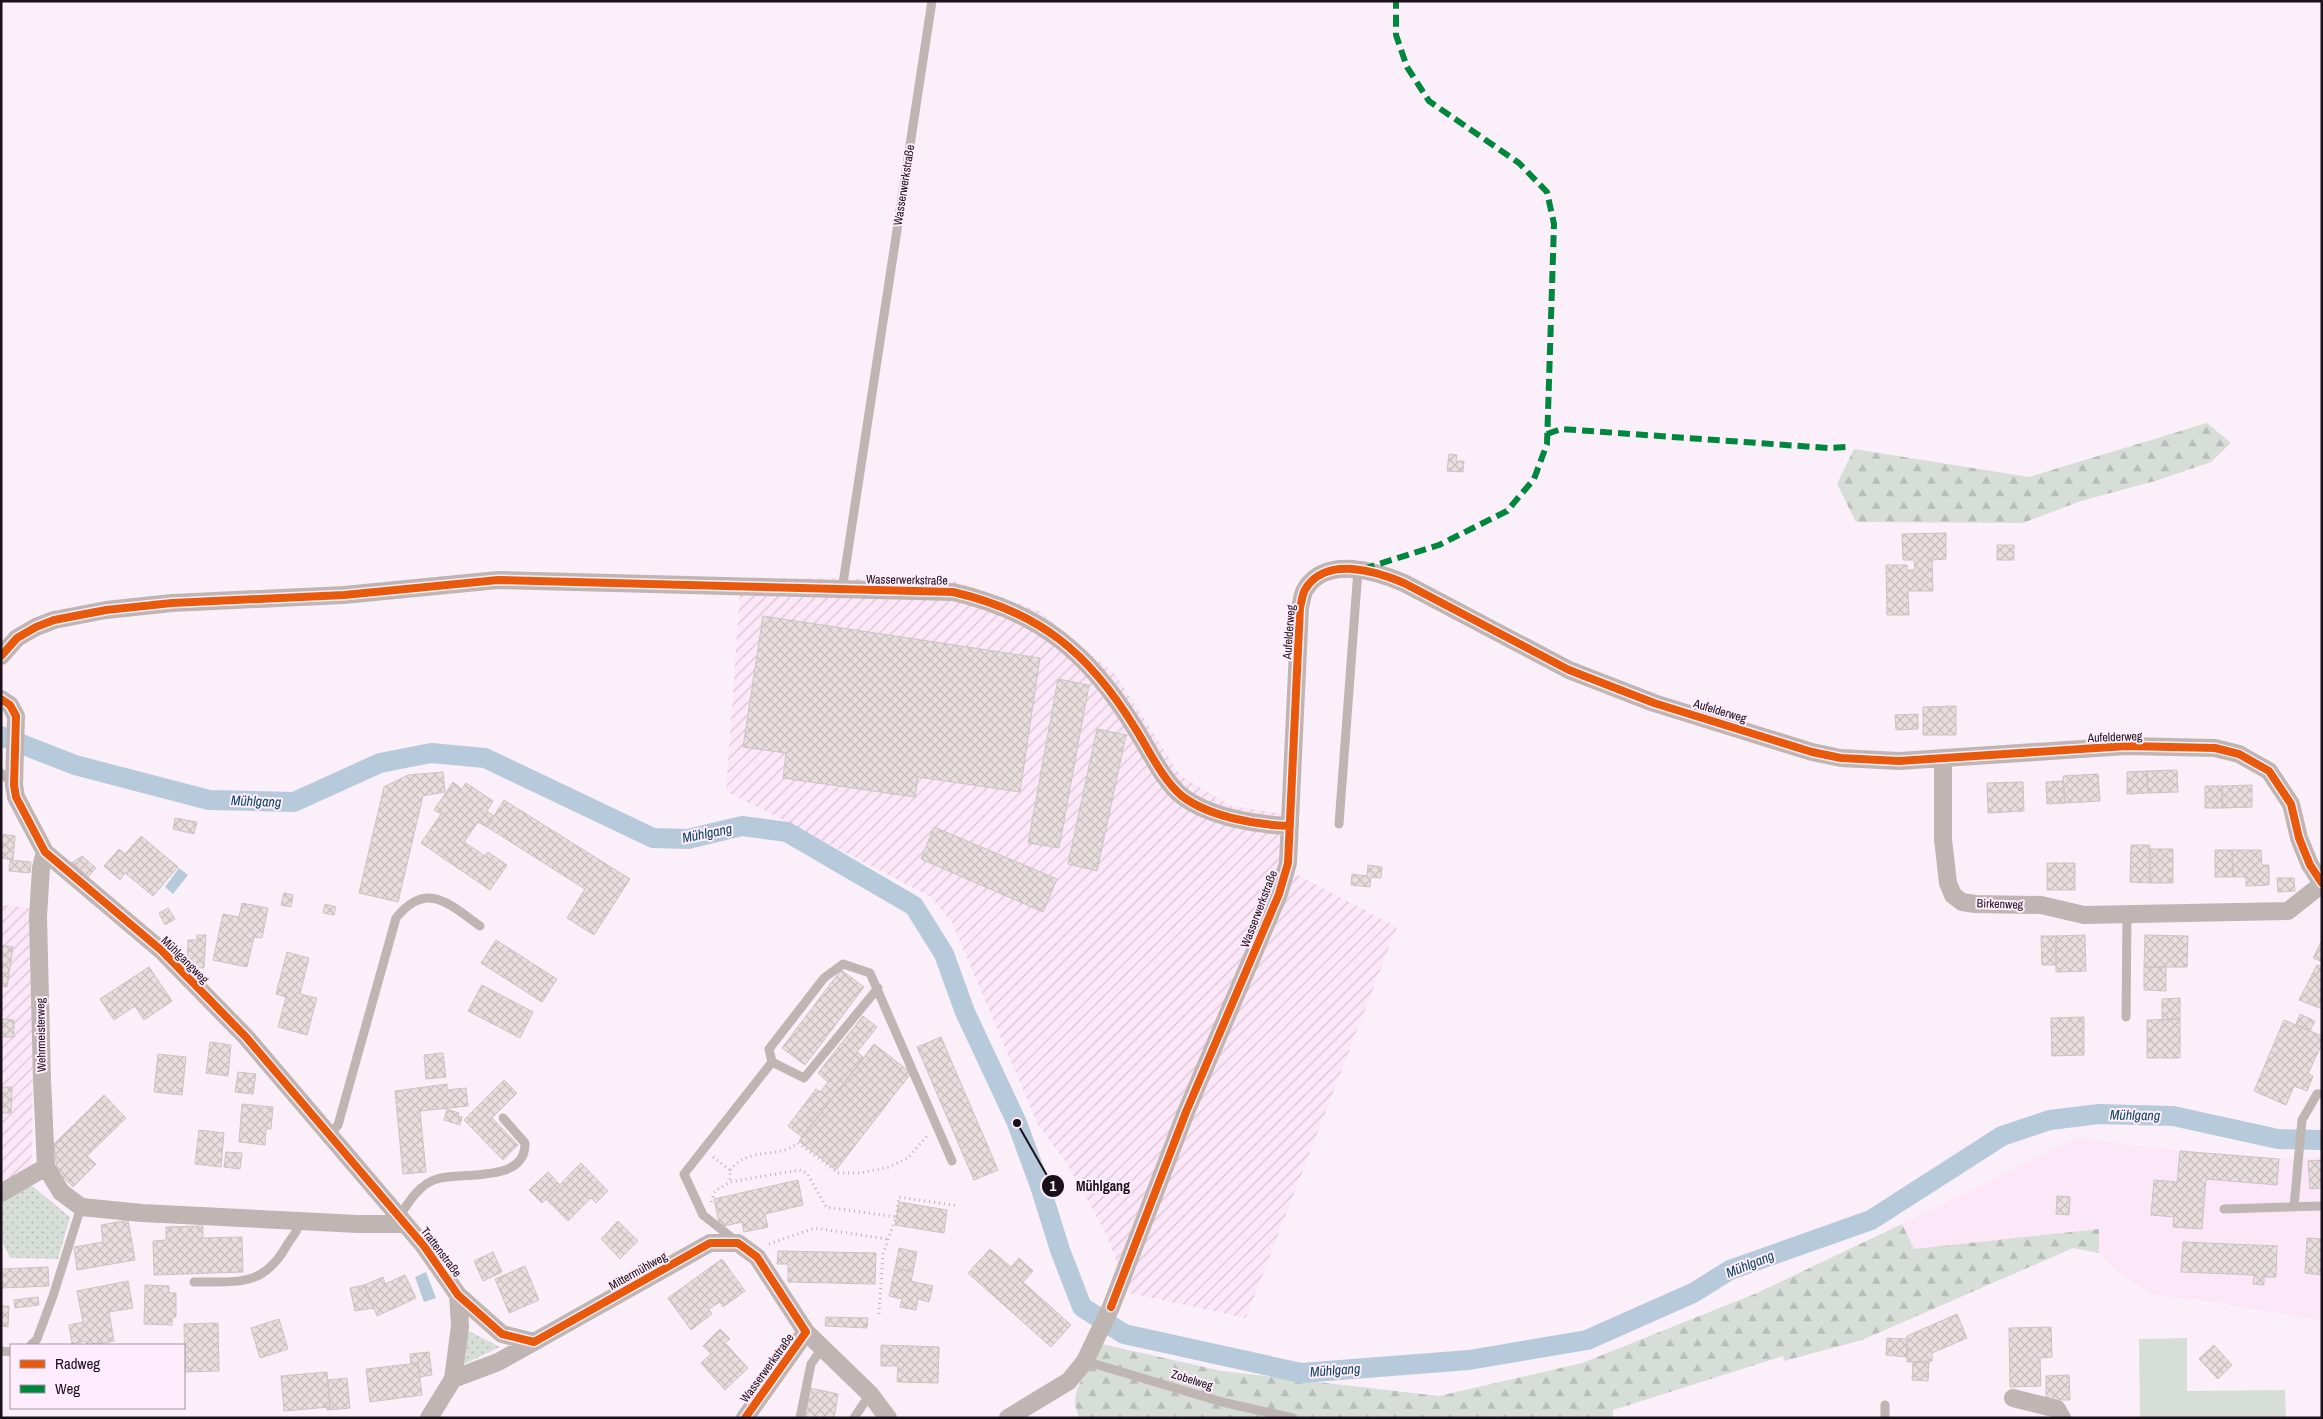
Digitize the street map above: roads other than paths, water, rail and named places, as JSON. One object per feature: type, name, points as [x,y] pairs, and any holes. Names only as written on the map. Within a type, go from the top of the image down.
[{"type":"street","name":"Aufelderweg","points":[[1290,826],[1300,607],[1305,589],[1313,581],[1331,570],[1358,570],[1378,572],[1404,582],[1569,670],[1654,703],[1812,752],[1841,758],[1899,761],[2126,746],[2215,748],[2239,754],[2269,771],[2279,786],[2290,804],[2310,865],[2322,884]]},
{"type":"street","points":[[1,656],[17,638],[54,620],[106,610],[148,605],[335,595],[498,580],[842,590]]},
{"type":"street","name":"Wasserwerkstraße","points":[[842,590],[953,592],[972,596],[1028,618],[1077,652],[1106,683],[1170,782],[1181,795],[1196,806],[1215,813],[1238,819],[1290,826],[1288,863],[1279,894],[1186,1112],[1111,1307],[1085,1361],[1069,1382],[1008,1418]]},
{"type":"street","name":"Mühlgangweg","points":[[1,699],[10,705],[16,716],[16,755],[8,779],[45,852],[161,950],[246,1037],[402,1221]]},
{"type":"street","name":"Birkenweg","points":[[1943,758],[1943,839],[1948,883],[1953,895],[1962,902],[1975,904],[2041,905],[2084,914],[2127,915],[2288,911],[2322,884]]},
{"type":"street","name":"Wehrmeisterweg","points":[[45,852],[41,868],[38,917],[46,1167]]},
{"type":"street","points":[[1,1194],[46,1167],[61,1192],[81,1207]]},
{"type":"street","name":"Trattenstraße","points":[[81,1207],[142,1213],[298,1221],[402,1221],[424,1246],[458,1295],[460,1326],[453,1379],[429,1418]]},
{"type":"street","name":"Mittermühlweg","points":[[453,1379],[498,1362],[710,1244],[743,1247]]},
{"type":"street","points":[[743,1247],[757,1257],[806,1332],[823,1346],[870,1394],[888,1418]]},
{"type":"street","points":[[458,1295],[502,1334],[534,1342]]},
{"type":"street","name":"Wasserwerkstraße","points":[[745,1418],[806,1332]]},
{"type":"street","points":[[2013,1398],[2057,1409],[2062,1418]]},
{"type":"lane","name":"Wasserwerkstraße","points":[[842,590],[932,1]]},
{"type":"lane","points":[[1339,824],[1358,570]]},
{"type":"lane","points":[[330,1134],[338,1125],[396,918],[412,904],[427,898],[436,897],[480,926]]},
{"type":"lane","points":[[2126,1017],[2127,915]]},
{"type":"lane","points":[[772,1062],[769,1049],[824,978],[843,964],[870,973],[952,1161]]},
{"type":"lane","points":[[772,1062],[804,1078],[878,988]]},
{"type":"lane","points":[[743,1247],[703,1215],[684,1174],[772,1062]]},
{"type":"lane","points":[[2294,1207],[2302,1120],[2316,1094],[2322,1094]]},
{"type":"lane","points":[[402,1221],[422,1188],[435,1179],[462,1175],[493,1174],[501,1172],[518,1162],[526,1151],[526,1143],[503,1118]]},
{"type":"lane","points":[[2224,1209],[2322,1206]]},
{"type":"lane","points":[[33,1344],[37,1339],[81,1207]]},
{"type":"lane","points":[[194,1282],[254,1279],[279,1258],[299,1229],[298,1221]]},
{"type":"lane","points":[[800,1418],[811,1364],[823,1346]]},
{"type":"lane","name":"Zobelweg","points":[[1085,1361],[1222,1402],[1293,1418]]},
{"type":"lane","points":[[854,1418],[870,1394]]},
{"type":"lane","points":[[1885,1405],[1885,1418]]},
{"type":"water","points":[[179,868],[188,875],[173,894],[165,887]]},
{"type":"water","points":[[426,1272],[436,1298],[424,1302],[415,1277]]},
{"type":"waterway","name":"Mühlgang","points":[[1,736],[75,765],[209,800],[294,802],[380,763],[431,753],[485,758],[653,838],[688,839],[742,826],[787,832],[914,906],[944,954],[965,1012],[1017,1123],[1040,1186],[1060,1250],[1082,1307],[1124,1334],[1301,1373],[1469,1360],[1587,1340],[1693,1293],[1730,1270],[1871,1220],[2002,1136],[2050,1120],[2099,1114],[2173,1116],[2278,1139],[2322,1140]]},
{"type":"place","name":"Mühlgang","points":[[1017,1123]]}]
